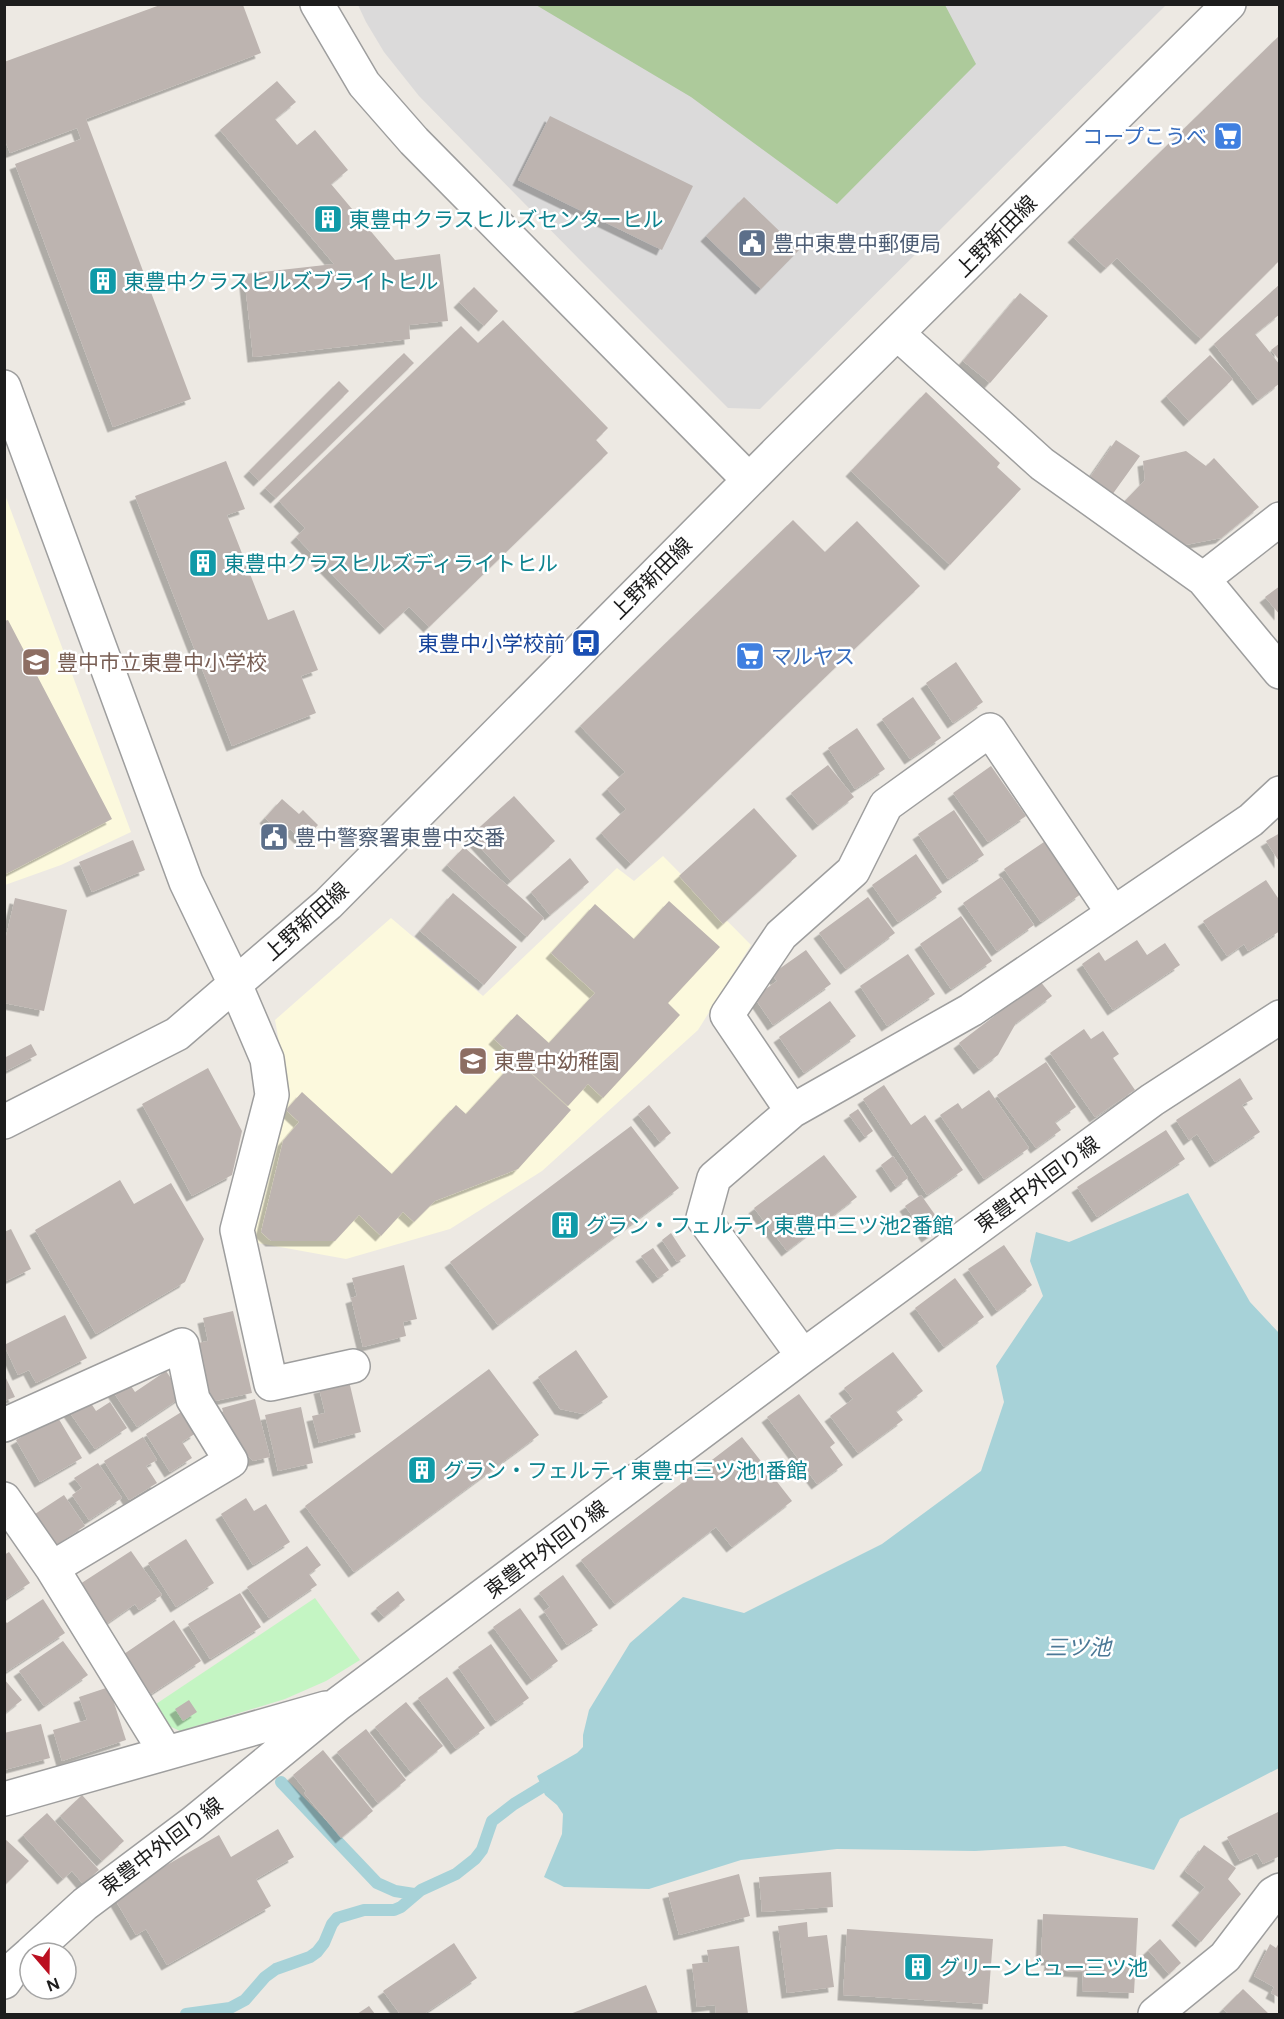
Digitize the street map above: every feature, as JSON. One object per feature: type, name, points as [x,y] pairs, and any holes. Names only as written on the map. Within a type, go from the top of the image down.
[{"type":"street","points":[[317,4],[363,84],[414,141],[750,480]]},
{"type":"street","name":"上野新田線","points":[[4,1122],[177,1034],[328,904],[1229,4]]},
{"type":"street","points":[[898,334],[1042,464],[1203,579],[1280,672]]},
{"type":"street","points":[[4,387],[186,882],[236,984],[267,1059],[272,1095],[237,1230],[271,1384],[353,1366]]},
{"type":"street","points":[[1203,579],[1280,519]]},
{"type":"street","points":[[792,1111],[727,1015],[781,935],[853,871],[886,805],[990,729],[1113,913]]},
{"type":"street","points":[[803,1356],[703,1218],[714,1178],[792,1111],[971,1010],[1251,820],[1280,793]]},
{"type":"street","name":"東豊中外回り線","points":[[45,1941],[85,1904],[193,1823],[338,1704],[803,1356],[1152,1100],[1280,1017]]},
{"type":"street","points":[[4,1425],[182,1345],[193,1399],[231,1461],[52,1568]]},
{"type":"street","points":[[4,1499],[52,1568],[166,1753]]},
{"type":"street","points":[[4,1799],[338,1704]]},
{"type":"street","points":[[1155,2014],[1225,1957],[1273,1894],[1280,1890]]},
{"type":"street","name":"東豊中外回り線","points":[[4,1982],[18,1965]]},
{"type":"shaded area","points":[[358,5],[1166,5],[760,409],[728,408],[579,259],[419,96],[384,52]]},
{"type":"shaded area","name":"豊中市立東豊中小学校","points":[[4,492],[131,832],[61,865],[5,885]]},
{"type":"shaded area","name":"東豊中幼稚園","points":[[663,856],[751,945],[698,1030],[542,1171],[450,1229],[346,1259],[252,1242],[288,1092],[275,1020],[391,918],[483,996],[617,868],[634,881]]},
{"type":"green space","points":[[536,5],[945,5],[976,64],[837,204],[691,97]]},
{"type":"green space","points":[[315,1598],[360,1660],[326,1681],[285,1699],[180,1731],[165,1724],[153,1706]]},
{"type":"water","name":"三ツ池","points":[[1188,1193],[1250,1302],[1279,1333],[1279,1768],[1180,1819],[1154,1870],[1065,1846],[975,1851],[837,1849],[741,1860],[649,1889],[564,1887],[544,1877],[562,1834],[563,1814],[557,1805],[545,1795],[537,1776],[577,1753],[583,1747],[583,1735],[589,1710],[630,1643],[683,1597],[744,1613],[882,1544],[981,1471],[1004,1402],[996,1366],[1043,1296],[1030,1261],[1036,1232],[1069,1242]]},
{"type":"building","name":"東豊中クラスヒルズブライトヒル","points":[[160,5],[243,5],[261,53],[86,119],[191,399],[113,427],[15,164],[81,139],[77,128],[10,153],[4,138],[4,62]]},
{"type":"building","name":"コープこうべ","points":[[1280,35],[1280,260],[1201,339],[1117,258],[1106,268],[1073,237]]},
{"type":"building","name":"東豊中クラスヒルズセンターヒル","points":[[277,81],[296,102],[275,119],[297,145],[315,130],[348,170],[331,184],[395,260],[440,254],[448,321],[409,325],[410,339],[253,357],[244,274],[334,264],[220,130]]},
{"type":"building","points":[[550,116],[693,186],[662,250],[518,180]]},
{"type":"building","points":[[744,197],[799,250],[761,289],[706,236]]},
{"type":"building","points":[[1280,284],[1280,314],[1255,334],[1280,365],[1280,383],[1258,400],[1214,344]]},
{"type":"building","points":[[474,287],[498,311],[484,326],[459,302]]},
{"type":"building","points":[[1020,293],[1048,316],[990,383],[963,361]]},
{"type":"building","points":[[503,320],[608,428],[596,440],[608,453],[429,627],[409,607],[385,629],[296,537],[305,528],[279,501],[461,326],[478,343]]},
{"type":"building","points":[[1280,343],[1280,361],[1271,350]]},
{"type":"building","points":[[404,353],[414,363],[276,498],[265,488]]},
{"type":"building","points":[[1210,355],[1233,379],[1189,421],[1166,396]]},
{"type":"building","points":[[339,381],[349,391],[259,481],[249,471]]},
{"type":"building","points":[[926,392],[1000,463],[997,467],[1021,489],[950,565],[851,471]]},
{"type":"building","points":[[1116,440],[1140,456],[1112,495],[1089,479]]},
{"type":"building","points":[[1186,451],[1206,466],[1214,458],[1259,507],[1221,538],[1175,547],[1120,506],[1145,480],[1143,461]]},
{"type":"building","name":"東豊中クラスヒルズディライトヒル","points":[[226,461],[245,509],[227,515],[268,620],[294,610],[318,670],[301,676],[316,713],[232,746],[135,496]]},
{"type":"building","name":"マルヤス","points":[[793,520],[825,552],[857,521],[920,586],[631,864],[601,833],[626,809],[607,789],[625,772],[580,726]]},
{"type":"building","points":[[1280,586],[1280,615],[1265,597]]},
{"type":"building","points":[[8,620],[112,819],[4,875],[4,621]]},
{"type":"building","points":[[956,662],[983,702],[953,723],[926,683]]},
{"type":"building","points":[[913,697],[941,738],[910,759],[882,719]]},
{"type":"building","points":[[857,728],[885,769],[855,789],[828,748]]},
{"type":"building","points":[[828,765],[854,797],[818,825],[791,793]]},
{"type":"building","points":[[991,766],[1026,816],[988,842],[953,793]]},
{"type":"building","points":[[514,796],[555,841],[511,881],[470,836]]},
{"type":"building","points":[[282,799],[299,814],[303,810],[318,825],[303,841],[290,829],[284,835],[265,818]]},
{"type":"building","points":[[754,808],[797,856],[723,924],[679,876]]},
{"type":"building","points":[[954,810],[984,855],[948,879],[918,834]]},
{"type":"building","points":[[1280,833],[1280,863],[1266,841]]},
{"type":"building","points":[[133,840],[145,870],[92,892],[79,862]]},
{"type":"building","points":[[1044,842],[1081,894],[1041,922],[1004,869]]},
{"type":"building","points":[[464,847],[544,918],[527,937],[447,865]]},
{"type":"building","points":[[916,854],[942,892],[898,922],[872,885]]},
{"type":"building","points":[[570,858],[589,882],[550,915],[531,892]]},
{"type":"building","points":[[1001,877],[1034,925],[997,951],[963,903]]},
{"type":"building","points":[[1266,880],[1280,901],[1280,931],[1248,951],[1244,944],[1227,956],[1203,921]]},
{"type":"building","points":[[453,893],[517,947],[484,985],[420,931]]},
{"type":"building","points":[[868,897],[895,933],[846,969],[819,933]]},
{"type":"building","points":[[15,898],[67,910],[44,1011],[4,1003],[4,945]]},
{"type":"building","points":[[669,901],[720,947],[668,1003],[680,1015],[603,1098],[588,1084],[568,1106],[494,1039],[517,1014],[549,1043],[595,993],[551,953],[595,904],[634,939]]},
{"type":"building","points":[[961,916],[992,961],[951,989],[920,944]]},
{"type":"building","points":[[1137,940],[1147,955],[1165,943],[1180,965],[1113,1010],[1082,964],[1099,952],[1105,961]]},
{"type":"building","points":[[806,950],[831,984],[773,1025],[754,997],[777,981],[772,974]]},
{"type":"building","points":[[908,954],[935,994],[887,1026],[860,986]]},
{"type":"building","points":[[1040,981],[1052,996],[1016,1023],[998,1055],[979,1069],[959,1043]]},
{"type":"building","points":[[830,1001],[856,1036],[804,1073],[779,1037]]},
{"type":"building","points":[[1084,1029],[1091,1039],[1103,1031],[1119,1054],[1113,1058],[1135,1090],[1095,1117],[1050,1053]]},
{"type":"building","points":[[31,1044],[37,1055],[6,1071],[4,1058]]},
{"type":"building","points":[[516,1060],[571,1110],[518,1169],[435,1201],[414,1222],[403,1212],[381,1236],[359,1215],[335,1241],[271,1241],[261,1232],[283,1141],[299,1122],[286,1110],[302,1092],[392,1174],[456,1105],[466,1114]]},
{"type":"building","points":[[1046,1062],[1076,1107],[1055,1122],[1061,1130],[1036,1148],[997,1095]]},
{"type":"building","points":[[208,1068],[242,1131],[232,1175],[192,1196],[142,1104]]},
{"type":"building","points":[[1240,1078],[1253,1099],[1242,1105],[1260,1132],[1215,1162],[1197,1134],[1189,1140],[1176,1120]]},
{"type":"building","points":[[884,1085],[911,1125],[925,1115],[963,1170],[927,1195],[863,1099]]},
{"type":"building","points":[[989,1090],[1029,1148],[984,1179],[940,1115],[958,1103],[962,1109]]},
{"type":"building","points":[[649,1105],[671,1133],[660,1142],[638,1114]]},
{"type":"building","points":[[858,1109],[873,1131],[865,1137],[849,1115]]},
{"type":"building","name":"グラン・フェルティ東豊中三ツ池2番館","points":[[631,1126],[679,1188],[498,1325],[450,1262]]},
{"type":"building","points":[[1166,1130],[1185,1159],[1097,1217],[1077,1187]]},
{"type":"building","points":[[824,1155],[857,1197],[787,1251],[754,1208]]},
{"type":"building","points":[[893,1156],[908,1178],[896,1187],[881,1165]]},
{"type":"building","points":[[120,1180],[134,1204],[171,1183],[204,1239],[185,1282],[96,1334],[35,1230]]},
{"type":"building","points":[[921,1195],[943,1226],[927,1237],[905,1206]]},
{"type":"building","points":[[11,1229],[31,1269],[4,1282],[4,1232]]},
{"type":"building","points":[[671,1233],[686,1256],[677,1262],[662,1240]]},
{"type":"building","points":[[1004,1245],[1032,1285],[997,1311],[968,1269]]},
{"type":"building","points":[[653,1248],[669,1270],[658,1278],[641,1256]]},
{"type":"building","points":[[404,1265],[417,1319],[403,1322],[406,1336],[363,1347],[351,1298],[357,1296],[352,1278]]},
{"type":"building","points":[[955,1278],[984,1317],[944,1347],[915,1308]]},
{"type":"building","points":[[233,1311],[252,1393],[206,1403],[193,1344],[208,1341],[203,1318]]},
{"type":"building","points":[[65,1315],[87,1358],[36,1383],[29,1370],[18,1375],[4,1345]]},
{"type":"building","points":[[576,1350],[608,1397],[583,1414],[560,1409],[538,1377]]},
{"type":"building","points":[[893,1352],[923,1391],[896,1411],[903,1420],[858,1453],[830,1416],[853,1399],[844,1388]]},
{"type":"building","name":"グラン・フェルティ東豊中三ツ池1番館","points":[[489,1369],[539,1435],[354,1572],[305,1506]]},
{"type":"building","points":[[166,1371],[183,1396],[137,1427],[112,1390],[127,1380],[135,1392]]},
{"type":"building","points":[[4,1374],[15,1397],[4,1401]]},
{"type":"building","points":[[349,1381],[361,1432],[319,1443],[312,1416],[325,1413],[319,1388]]},
{"type":"building","points":[[799,1394],[835,1443],[830,1447],[843,1465],[817,1484],[767,1417]]},
{"type":"building","points":[[87,1397],[96,1411],[110,1402],[127,1428],[95,1449],[68,1410]]},
{"type":"building","points":[[255,1399],[270,1457],[253,1461],[230,1438],[222,1408]]},
{"type":"building","points":[[301,1407],[313,1463],[278,1471],[265,1415]]},
{"type":"building","points":[[183,1411],[196,1433],[182,1442],[192,1458],[170,1472],[146,1434]]},
{"type":"building","points":[[57,1416],[82,1458],[40,1482],[16,1440]]},
{"type":"building","points":[[143,1437],[157,1460],[146,1466],[157,1483],[129,1500],[104,1461]]},
{"type":"building","points":[[742,1437],[792,1501],[732,1547],[716,1527],[615,1604],[581,1560]]},
{"type":"building","points":[[98,1463],[122,1498],[89,1520],[72,1495],[82,1488],[74,1478]]},
{"type":"building","points":[[64,1495],[85,1526],[53,1547],[32,1516]]},
{"type":"building","points":[[246,1498],[254,1511],[266,1504],[290,1542],[253,1565],[221,1514]]},
{"type":"building","points":[[186,1539],[214,1583],[176,1607],[148,1563]]},
{"type":"building","points":[[307,1546],[321,1565],[309,1574],[317,1585],[269,1618],[247,1587]]},
{"type":"building","points":[[131,1551],[162,1595],[139,1610],[135,1604],[106,1624],[80,1584]]},
{"type":"building","points":[[9,1552],[30,1583],[4,1600],[4,1555]]},
{"type":"building","points":[[563,1575],[598,1625],[567,1645],[544,1611],[550,1607],[539,1593]]},
{"type":"building","points":[[398,1591],[405,1600],[384,1617],[376,1608]]},
{"type":"building","points":[[240,1593],[261,1627],[210,1659],[188,1624]]},
{"type":"building","points":[[43,1599],[65,1633],[6,1672],[4,1620],[7,1623]]},
{"type":"building","points":[[520,1608],[558,1661],[532,1680],[493,1627]]},
{"type":"building","points":[[174,1620],[201,1661],[151,1694],[124,1654]]},
{"type":"building","points":[[63,1641],[88,1675],[44,1706],[19,1671]]},
{"type":"building","points":[[491,1644],[529,1698],[496,1721],[458,1667]]},
{"type":"building","points":[[447,1677],[485,1728],[456,1749],[418,1698]]},
{"type":"building","points":[[4,1679],[22,1700],[4,1714]]},
{"type":"building","points":[[109,1687],[126,1740],[62,1761],[53,1730],[87,1720],[79,1697]]},
{"type":"building","points":[[189,1700],[197,1712],[183,1721],[175,1709]]},
{"type":"building","points":[[406,1702],[443,1746],[411,1772],[375,1727]]},
{"type":"building","points":[[41,1724],[50,1758],[4,1770],[4,1733]]},
{"type":"building","points":[[366,1729],[406,1780],[378,1803],[337,1752]]},
{"type":"building","points":[[323,1750],[373,1811],[341,1838],[304,1793],[306,1791],[293,1775]]},
{"type":"building","points":[[82,1795],[124,1841],[102,1861],[60,1816]]},
{"type":"building","points":[[1280,1811],[1280,1856],[1263,1864],[1257,1853],[1240,1861],[1227,1837]]},
{"type":"building","points":[[47,1813],[99,1870],[83,1884],[72,1871],[63,1879],[23,1835]]},
{"type":"building","points":[[278,1829],[294,1857],[256,1879],[271,1906],[167,1965],[146,1929],[136,1935],[113,1896],[219,1835],[231,1857]]},
{"type":"building","points":[[4,1838],[29,1861],[4,1886]]},
{"type":"building","points":[[1204,1845],[1236,1868],[1228,1879],[1241,1894],[1201,1942],[1177,1920],[1205,1887],[1185,1871]]},
{"type":"building","points":[[831,1872],[833,1907],[762,1912],[759,1877]]},
{"type":"building","points":[[739,1874],[750,1916],[679,1935],[668,1893]]},
{"type":"building","points":[[1043,1914],[1138,1918],[1134,1993],[1082,1991],[1083,1972],[1049,1970],[1050,1960],[1041,1960]]},
{"type":"building","points":[[807,1922],[808,1937],[827,1935],[834,1987],[787,1993],[778,1926]]},
{"type":"building","name":"グリーンビュー三ツ池","points":[[847,1929],[993,1939],[988,2004],[843,1995]]},
{"type":"building","points":[[1160,1939],[1181,1963],[1169,1974],[1148,1950]]},
{"type":"building","points":[[1280,1941],[1280,1998],[1271,1993],[1274,1987],[1254,1976],[1270,1944],[1276,1948]]},
{"type":"building","points":[[454,1943],[477,1978],[424,2014],[400,2014],[383,1991]]},
{"type":"building","points":[[739,1946],[748,2014],[716,2014],[715,2005],[697,2007],[692,1964],[709,1962],[707,1950]]},
{"type":"building","points":[[646,1985],[658,2014],[570,2014]]},
{"type":"building","points":[[1243,1989],[1269,2014],[1229,2014],[1223,2009]]},
{"type":"building","points":[[369,2006],[375,2014],[357,2014]]},
{"type":"waterway","points":[[281,1782],[377,1883],[395,1891],[414,1894]]},
{"type":"waterway","points":[[186,2014],[230,2008],[245,2000],[265,1977],[276,1969],[310,1957],[317,1952],[337,1918],[364,1910],[394,1910],[421,1890],[456,1874],[475,1859],[482,1850],[492,1821],[542,1787]]},
{"type":"place","name":"コープこうべ","points":[[1228,136]]},
{"type":"place","name":"東豊中クラスヒルズセンターヒル","points":[[328,219]]},
{"type":"place","name":"豊中東豊中郵便局","points":[[752,243]]},
{"type":"place","name":"東豊中クラスヒルズブライトヒル","points":[[103,281]]},
{"type":"place","name":"東豊中クラスヒルズディライトヒル","points":[[203,563]]},
{"type":"place","name":"東豊中小学校前","points":[[586,643]]},
{"type":"place","name":"マルヤス","points":[[750,656]]},
{"type":"place","name":"豊中市立東豊中小学校","points":[[36,662]]},
{"type":"place","name":"豊中警察署東豊中交番","points":[[274,837]]},
{"type":"place","name":"東豊中幼稚園","points":[[473,1061]]},
{"type":"place","name":"グラン・フェルティ東豊中三ツ池2番館","points":[[565,1225]]},
{"type":"place","name":"グラン・フェルティ東豊中三ツ池1番館","points":[[422,1470]]},
{"type":"place","name":"グリーンビュー三ツ池","points":[[918,1967]]}]
